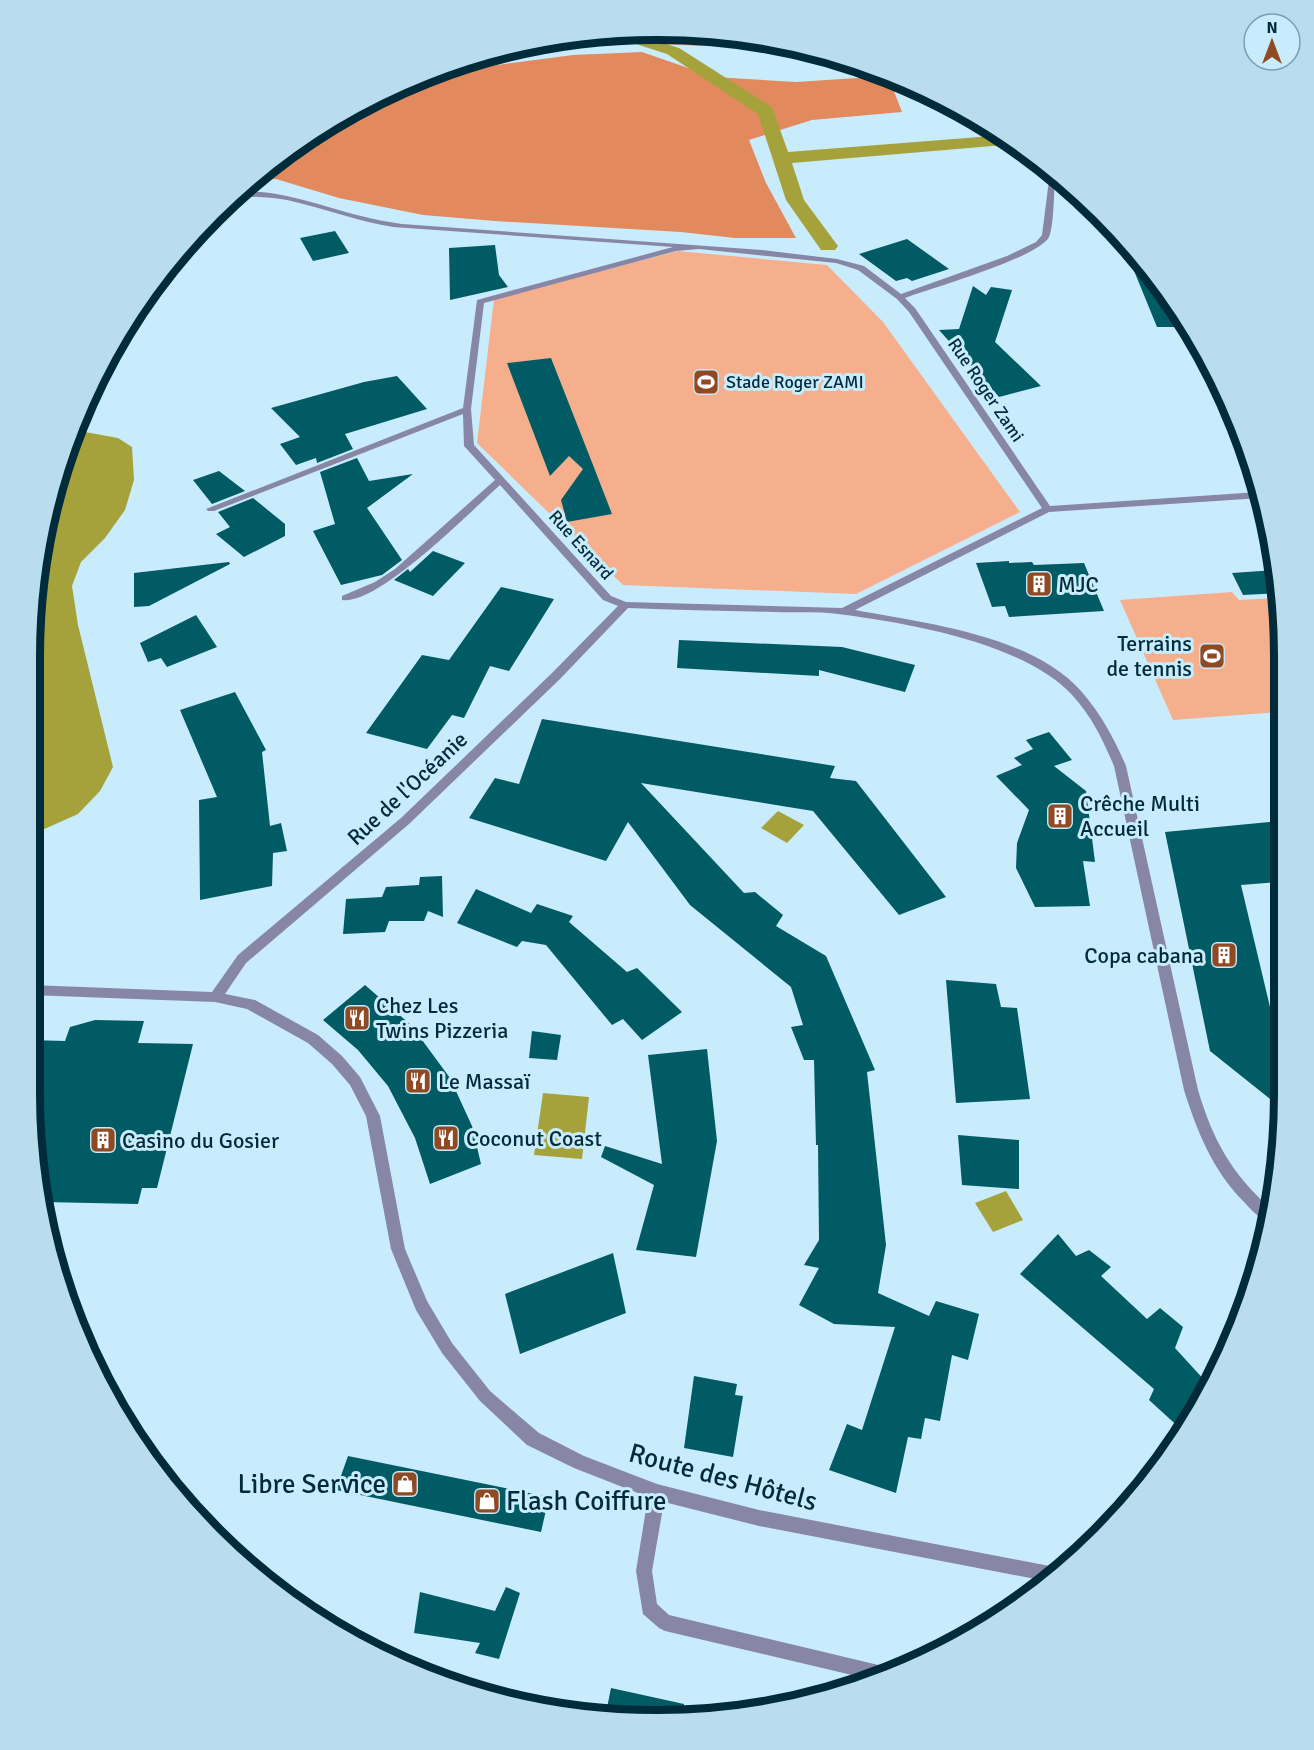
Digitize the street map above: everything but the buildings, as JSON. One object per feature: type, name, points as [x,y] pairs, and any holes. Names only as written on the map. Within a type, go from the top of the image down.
[{"type":"street","points":[[900,297],[1010,258],[1039,244],[1046,235],[1051,183]]},
{"type":"street","points":[[249,195],[276,196],[374,222],[421,228],[452,228],[700,247]]},
{"type":"street","name":"Rue Roger Zami","points":[[700,247],[837,261],[861,268],[900,297],[912,310],[1047,509]]},
{"type":"street","name":"Rue Esnard","points":[[700,247],[676,249],[480,302],[467,409],[469,446],[607,598],[625,605],[844,611],[1047,509]]},
{"type":"street","points":[[211,509],[467,409]]},
{"type":"street","points":[[346,598],[379,584],[399,572],[501,479]]},
{"type":"street","points":[[1047,509],[1252,496]]},
{"type":"street","name":"Rue de l'Océanie","points":[[215,997],[242,959],[405,821],[556,676],[625,605]]},
{"type":"street","points":[[844,611],[968,636],[998,645],[1056,675],[1075,692],[1097,718],[1120,766],[1191,1090],[1202,1128],[1220,1164],[1236,1186],[1262,1210]]},
{"type":"street","name":"Route des Hôtels","points":[[40,990],[215,997],[250,1004],[313,1038],[355,1081],[373,1116],[398,1249],[416,1294],[447,1348],[485,1396],[533,1439],[580,1462],[657,1492],[759,1518],[1044,1572]]},
{"type":"street","points":[[657,1492],[644,1571],[649,1608],[664,1622],[872,1671]]},
{"type":"shaded area","points":[[657,40],[704,43],[699,46],[613,42]]},
{"type":"shaded area","points":[[642,52],[714,77],[796,82],[867,77],[892,87],[902,112],[812,120],[749,140],[766,183],[796,238],[735,238],[681,232],[423,215],[339,198],[276,179],[267,180],[314,144],[384,104],[420,88],[490,66],[573,55]]},
{"type":"shaded area","name":"Stade Roger ZAMI","points":[[678,251],[827,265],[883,322],[1020,512],[856,594],[623,585],[477,443],[494,299]]},
{"type":"shaded area","points":[[83,432],[118,438],[132,447],[134,480],[125,510],[105,538],[81,562],[72,586],[78,625],[113,767],[100,791],[78,814],[40,831],[40,657],[46,577],[52,537],[62,497]]},
{"type":"shaded area","name":"Terrains de tennis","points":[[1232,592],[1239,600],[1270,598],[1274,657],[1274,712],[1173,720],[1120,600]]},
{"type":"shaded area","points":[[778,811],[804,825],[787,843],[761,828]]},
{"type":"shaded area","points":[[543,1093],[589,1097],[582,1159],[534,1155]]},
{"type":"shaded area","points":[[1006,1191],[1023,1220],[993,1232],[975,1203]]},
{"type":"waterway","points":[[641,41],[673,51],[766,111],[795,200],[828,246]]},
{"type":"waterway","points":[[783,158],[995,141]]},
{"type":"place","name":"Stade Roger ZAMI","points":[[706,382]]},
{"type":"place","name":"MJC","points":[[1039,584]]},
{"type":"place","name":"Terrains de tennis","points":[[1212,656]]},
{"type":"place","name":"Crêche Multi Accueil","points":[[1060,816]]},
{"type":"place","name":"Copa cabana","points":[[1224,955]]},
{"type":"place","name":"Chez Les Twins Pizzeria","points":[[357,1018]]},
{"type":"place","name":"Le Massaï","points":[[418,1081]]},
{"type":"place","name":"Coconut Coast","points":[[446,1138]]},
{"type":"place","name":"Casino du Gosier","points":[[103,1140]]},
{"type":"place","name":"Libre Service","points":[[405,1484]]},
{"type":"place","name":"Flash Coiffure","points":[[487,1501]]}]
